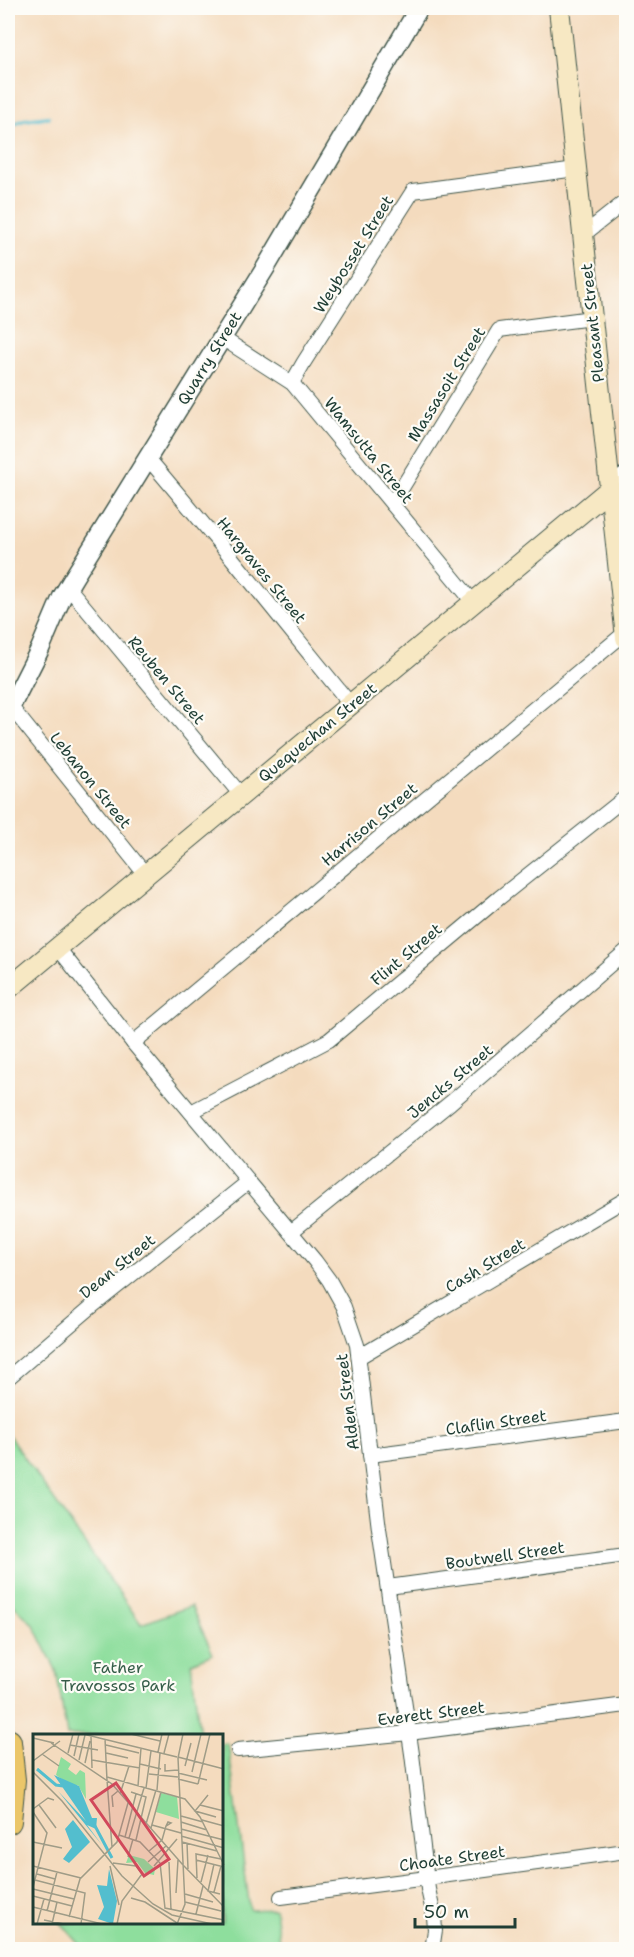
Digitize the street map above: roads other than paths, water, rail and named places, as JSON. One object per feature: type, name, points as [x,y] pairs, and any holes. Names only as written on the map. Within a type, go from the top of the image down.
[{"type":"highway","points":[[8,1742],[12,1780],[8,1821]]},
{"type":"main road","name":"Pleasant Street","points":[[559,8],[627,638]]},
{"type":"main road","name":"Quequechan Street","points":[[8,989],[610,489]]},
{"type":"street","name":"Quarry Street","points":[[9,710],[68,587],[266,267],[419,8]]},
{"type":"street","name":"Weybosset Street","points":[[292,383],[412,191],[576,169]]},
{"type":"street","points":[[583,235],[627,201]]},
{"type":"street","name":"Massasoit Street","points":[[392,504],[499,330],[592,318]]},
{"type":"street","name":"Wamsutta Street","points":[[222,338],[292,383],[474,603]]},
{"type":"street","name":"Hargraves Street","points":[[147,458],[351,705]]},
{"type":"street","name":"Quequechan Street","points":[[610,489],[627,476]]},
{"type":"street","name":"Reuben Street","points":[[68,587],[241,795]]},
{"type":"street","name":"Harrison Street","points":[[133,1043],[626,633]]},
{"type":"street","name":"Lebanon Street","points":[[9,710],[145,874]]},
{"type":"street","name":"Flint Street","points":[[191,1112],[328,1040],[499,898],[627,797]]},
{"type":"street","name":"Alden Street","points":[[58,948],[133,1043],[315,1261],[340,1298],[352,1325],[359,1357],[379,1529],[435,1923],[432,1950]]},
{"type":"street","name":"Jencks Street","points":[[291,1232],[450,1103],[627,951]]},
{"type":"street","name":"Dean Street","points":[[8,1378],[90,1308],[248,1182]]},
{"type":"street","name":"Cash Street","points":[[359,1357],[627,1199]]},
{"type":"street","name":"Claflin Street","points":[[370,1455],[627,1421]]},
{"type":"street","name":"Boutwell Street","points":[[388,1587],[627,1556]]},
{"type":"street","name":"Everett Street","points":[[238,1750],[409,1733],[627,1705]]},
{"type":"street","name":"Choate Street","points":[[281,1896],[627,1851]]},
{"type":"waterway","points":[[8,127],[24,120],[49,117]]},
{"type":"park label","name":"Father Travossos Park","points":[[118,1676]]}]
